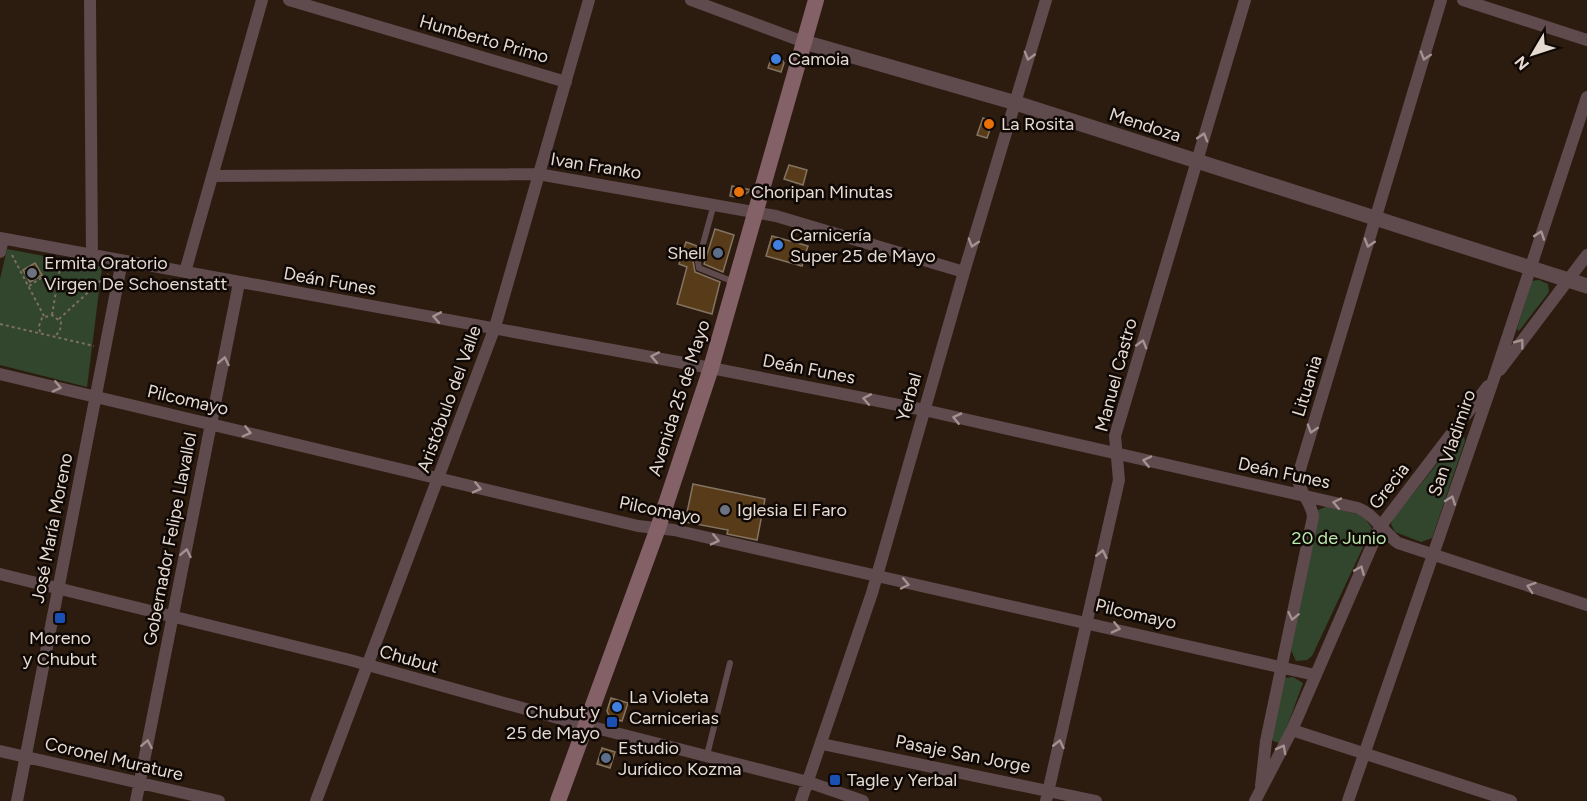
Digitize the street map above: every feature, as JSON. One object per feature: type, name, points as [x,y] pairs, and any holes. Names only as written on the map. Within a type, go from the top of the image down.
[{"type":"main road","name":"Avenida 25 de Mayo","points":[[558,801],[658,528],[711,368],[816,0]]},
{"type":"street","points":[[90,0],[92,255]]},
{"type":"street","points":[[184,272],[262,0]]},
{"type":"street","name":"Humberto Primo","points":[[289,0],[566,82]]},
{"type":"street","name":"Aristóbulo del Valle","points":[[316,801],[495,327],[589,0]]},
{"type":"street","name":"Mendoza","points":[[691,0],[804,42],[1016,103],[1587,286]]},
{"type":"street","name":"Yerbal","points":[[801,801],[876,578],[964,272],[1046,0]]},
{"type":"street","name":"Manuel Castro","points":[[1047,795],[1119,480],[1115,436],[1245,0]]},
{"type":"street","name":"Lituania","points":[[1261,786],[1266,741],[1313,517],[1300,488],[1298,476],[1441,0]]},
{"type":"street","points":[[1463,0],[1587,40]]},
{"type":"street","name":"San Vladimiro","points":[[1348,801],[1494,378],[1529,266],[1587,97]]},
{"type":"street","name":"Ivan Franko","points":[[212,176],[538,174],[757,212],[964,272]]},
{"type":"street","points":[[0,252],[1,238]]},
{"type":"street","name":"Deán Funes","points":[[1,238],[238,283],[495,327],[924,410],[1358,508],[1372,516],[1380,527],[1398,543],[1587,605]]},
{"type":"street","name":"Grecia","points":[[1255,801],[1292,730],[1380,527],[1587,255]]},
{"type":"street","name":"José María Moreno","points":[[17,801],[122,261]]},
{"type":"street","name":"Gobernador Felipe Llavallol","points":[[136,801],[238,283]]},
{"type":"street","name":"Pilcomayo","points":[[0,374],[438,479],[876,578],[1087,622],[1315,675]]},
{"type":"street","name":"Chubut","points":[[0,574],[173,616],[707,755],[808,782],[862,801]]},
{"type":"street","points":[[1292,730],[1511,801]]},
{"type":"street","name":"Pasaje San Jorge","points":[[822,744],[1047,795],[1096,801]]},
{"type":"street","name":"Coronel Murature","points":[[0,751],[219,801]]},
{"type":"lane","points":[[714,204],[698,262],[699,268],[736,283]]},
{"type":"lane","points":[[707,755],[730,663]]},
{"type":"path","points":[[1,238],[44,316]]},
{"type":"path","points":[[52,315],[63,249]]},
{"type":"path","points":[[59,319],[122,261]]},
{"type":"path","points":[[29,286],[44,276]]},
{"type":"path","points":[[44,316],[52,315],[59,319],[61,327],[55,336]]},
{"type":"path","points":[[41,333],[39,326],[44,316]]},
{"type":"path","points":[[0,324],[105,348]]},
{"type":"green space","points":[[7,249],[102,267],[87,387],[0,365],[0,279]]},
{"type":"green space","points":[[1539,280],[1548,284],[1549,292],[1519,331],[1517,329],[1532,281]]},
{"type":"green space","points":[[1460,435],[1465,441],[1432,538],[1421,542],[1395,532],[1391,524],[1393,519]]},
{"type":"green space","name":"20 de Junio","points":[[1328,506],[1363,516],[1372,528],[1312,656],[1307,660],[1296,661],[1291,650],[1318,510]]},
{"type":"green space","points":[[1293,677],[1303,683],[1279,743],[1273,741],[1271,736],[1285,678]]},
{"type":"building","name":"Camoia","points":[[773,53],[779,54],[784,63],[781,72],[768,68]]},
{"type":"building","points":[[983,118],[993,121],[987,138],[977,135]]},
{"type":"building","points":[[789,165],[807,170],[803,185],[784,179]]},
{"type":"building","name":"Choripan Minutas","points":[[732,186],[751,190],[740,198],[730,196]]},
{"type":"building","points":[[715,229],[734,235],[723,272],[704,264]]},
{"type":"building","points":[[772,236],[808,246],[802,266],[766,256]]},
{"type":"building","points":[[686,242],[697,246],[693,261],[695,272],[720,282],[712,314],[677,304],[687,267],[679,264]]},
{"type":"building","name":"Ermita Oratorio Virgen De Schoenstatt","points":[[35,263],[42,275],[30,282],[23,270]]},
{"type":"building","name":"Iglesia El Faro","points":[[693,484],[765,499],[757,540],[727,534],[728,530],[685,522]]},
{"type":"building","name":"La Violeta Carnicerias","points":[[611,698],[628,703],[622,721],[610,718],[607,711]]},
{"type":"building","name":"Estudio Jurídico Kozma","points":[[602,748],[615,752],[610,768],[597,764]]},
{"type":"place","name":"Camoia","points":[[776,59]]},
{"type":"place","name":"La Rosita","points":[[989,124]]},
{"type":"place","name":"Choripan Minutas","points":[[739,192]]},
{"type":"place","name":"Carnicería Super 25 de Mayo","points":[[778,245]]},
{"type":"place","name":"Shell","points":[[718,253]]},
{"type":"place","name":"Ermita Oratorio Virgen De Schoenstatt","points":[[32,273]]},
{"type":"place","name":"Iglesia El Faro","points":[[725,510]]},
{"type":"place","name":"Moreno y Chubut","points":[[60,618]]},
{"type":"place","name":"La Violeta Carnicerias","points":[[617,707]]},
{"type":"place","name":"Chubut y 25 de Mayo","points":[[612,722]]},
{"type":"place","name":"Estudio Jurídico Kozma","points":[[606,758]]},
{"type":"place","name":"Tagle y Yerbal","points":[[835,780]]}]
